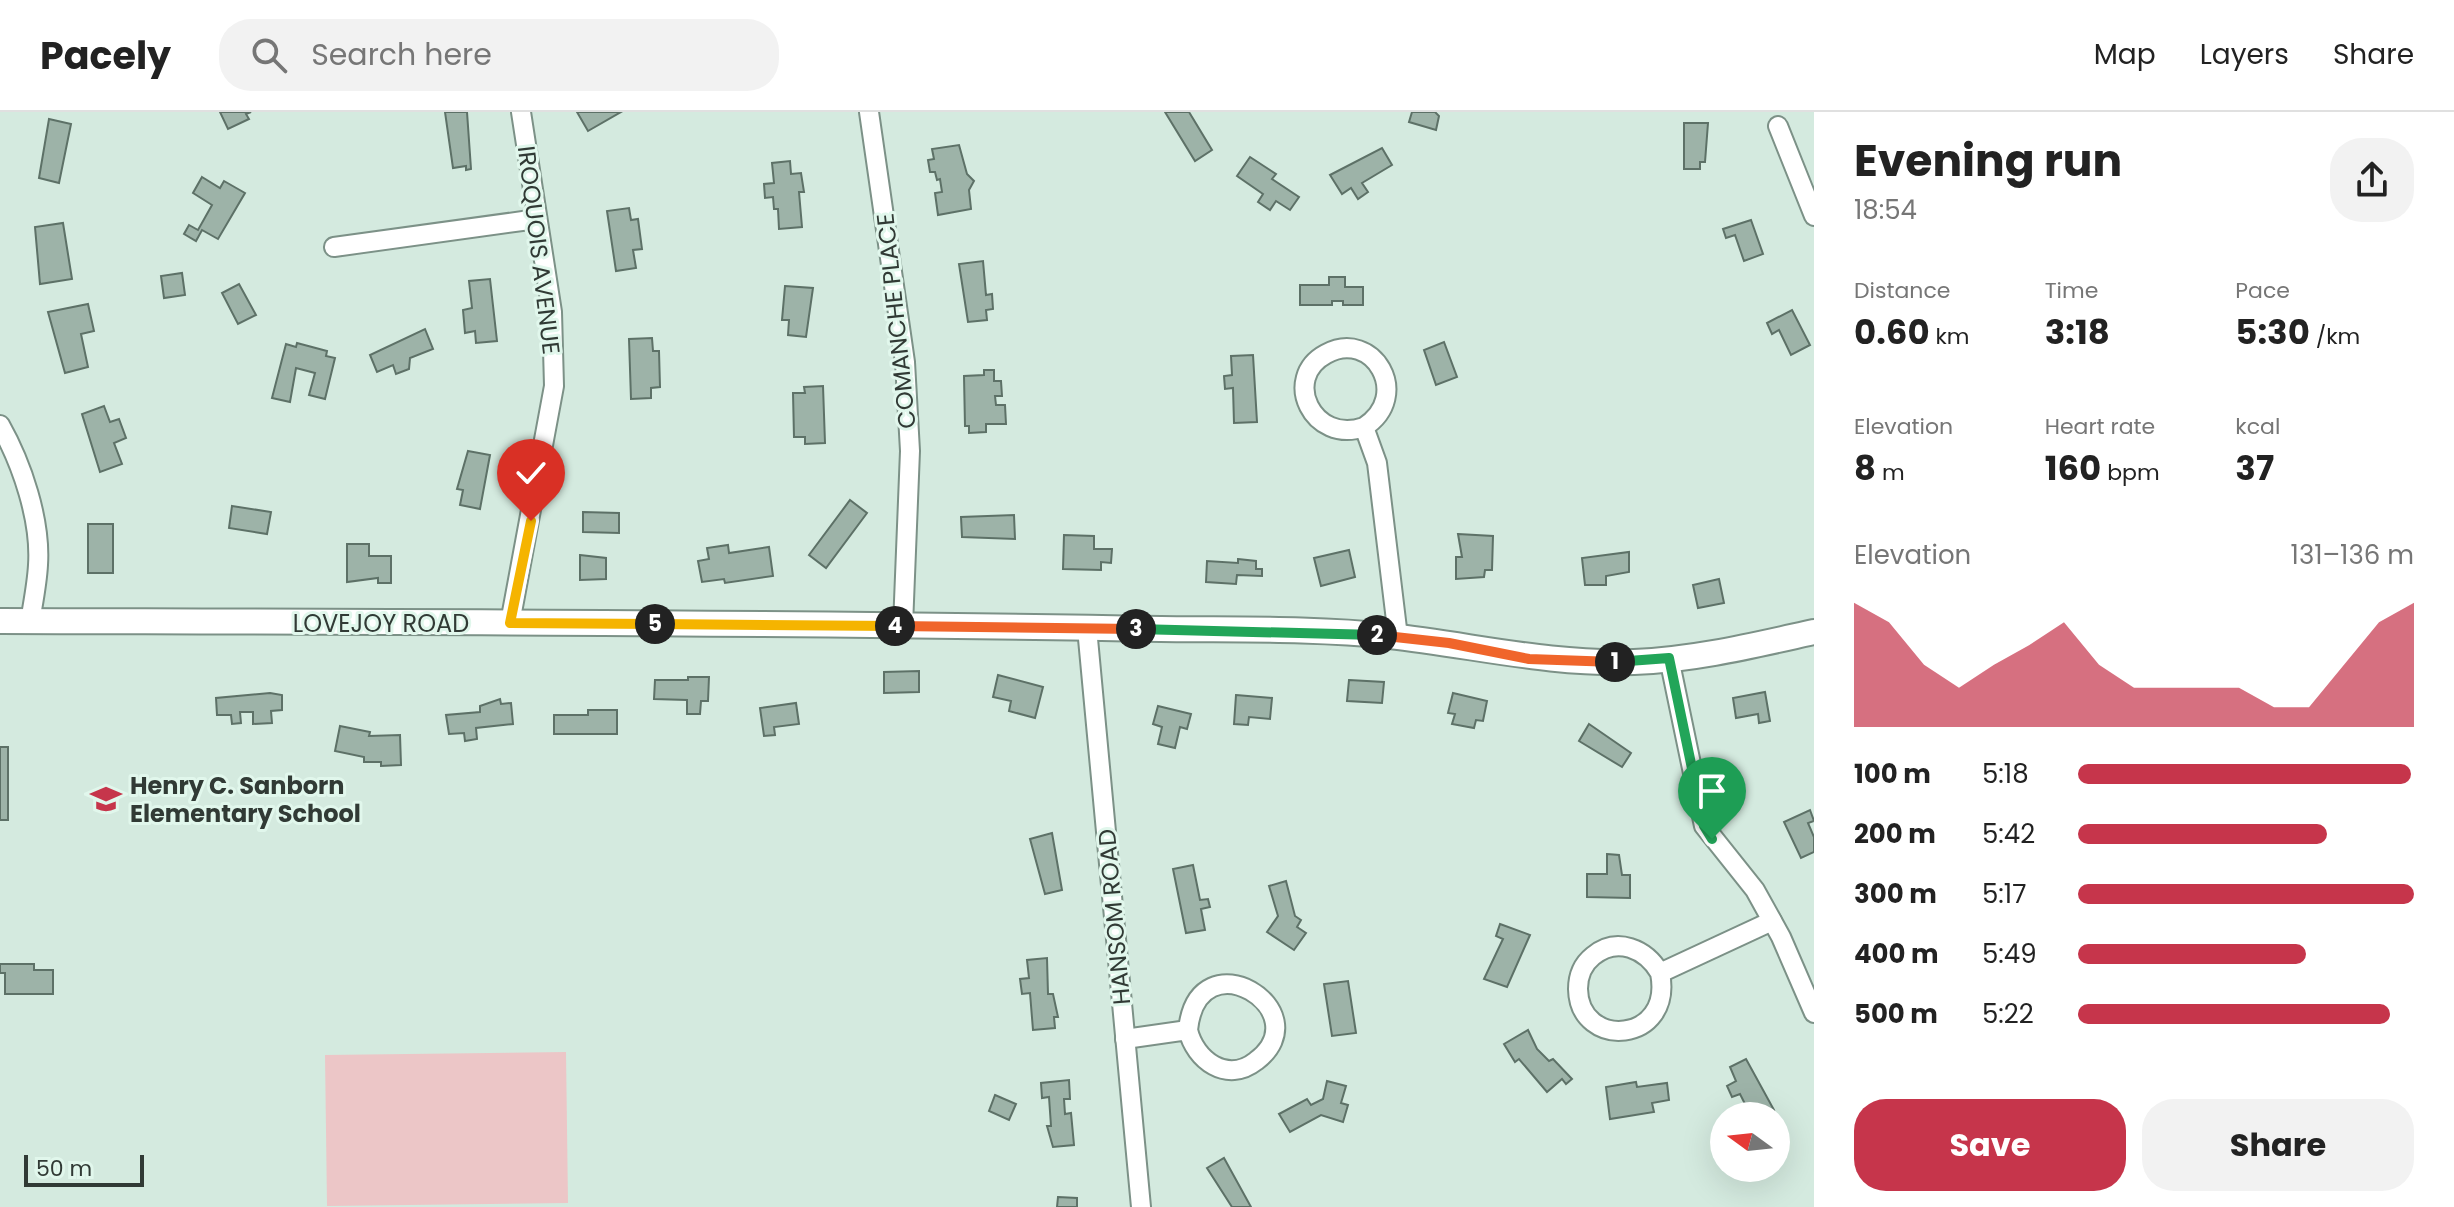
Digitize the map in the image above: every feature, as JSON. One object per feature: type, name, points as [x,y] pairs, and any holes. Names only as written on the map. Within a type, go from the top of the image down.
[{"type":"main road","name":"LOVEJOY ROAD","points":[[0,621],[1087,628],[1398,637],[1529,659],[1638,662],[1740,648],[1814,632]]},
{"type":"street","name":"IROQUOIS AVENUE","points":[[510,623],[554,386],[552,312],[521,112]]},
{"type":"street","name":"COMANCHE PLACE","points":[[869,112],[905,362],[910,451],[903,626]]},
{"type":"street","points":[[1778,126],[1814,216]]},
{"type":"street","points":[[334,247],[537,219]]},
{"type":"street","points":[[1344,349],[1362,352],[1383,371],[1387,389],[1383,407],[1364,427],[1347,431],[1331,428],[1317,419],[1308,405],[1306,380],[1313,365],[1326,354],[1344,349]]},
{"type":"street","points":[[0,425],[17,462],[37,534],[38,565],[30,622]]},
{"type":"street","points":[[1364,427],[1377,463],[1398,637]]},
{"type":"street","name":"HANSOM ROAD","points":[[1087,628],[1141,1207]]},
{"type":"street","points":[[1669,658],[1704,826],[1746,875],[1772,921],[1814,1013]]},
{"type":"street","points":[[1660,973],[1772,921]]},
{"type":"street","points":[[1615,946],[1642,952],[1660,973],[1661,1001],[1655,1013],[1633,1030],[1605,1029],[1584,1011],[1578,998],[1578,984],[1590,959],[1615,946]]},
{"type":"street","points":[[1228,983],[1242,985],[1264,999],[1274,1025],[1265,1053],[1240,1069],[1225,1070],[1199,1057],[1188,1030],[1194,1004],[1204,993],[1228,983]]},
{"type":"street","points":[[1125,1039],[1188,1030]]},
{"type":"shaded area","points":[[566,1052],[568,1203],[327,1206],[325,1055]]},
{"type":"building","points":[[220,112],[251,112],[246,114],[249,119],[228,129]]},
{"type":"building","points":[[445,112],[467,112],[471,169],[466,170],[466,166],[453,168]]},
{"type":"building","points":[[577,112],[621,112],[588,131]]},
{"type":"building","points":[[1165,112],[1189,112],[1212,150],[1195,161]]},
{"type":"building","points":[[1412,112],[1435,112],[1439,116],[1436,130],[1409,122]]},
{"type":"building","points":[[49,119],[71,124],[59,183],[39,178]]},
{"type":"building","points":[[1684,123],[1708,123],[1705,162],[1700,162],[1700,169],[1684,169]]},
{"type":"building","points":[[959,145],[967,174],[974,181],[969,190],[971,209],[938,215],[935,193],[942,192],[940,179],[937,180],[935,172],[930,172],[928,160],[934,159],[932,149]]},
{"type":"building","points":[[1382,148],[1392,165],[1362,183],[1368,192],[1358,199],[1351,188],[1342,194],[1330,175]]},
{"type":"building","points":[[1250,157],[1276,174],[1272,179],[1299,197],[1290,210],[1276,201],[1270,210],[1258,202],[1263,194],[1237,176]]},
{"type":"building","points":[[790,161],[791,174],[801,173],[804,192],[799,192],[802,227],[779,229],[778,209],[774,209],[773,197],[765,198],[764,184],[774,183],[772,163]]},
{"type":"building","points":[[202,177],[220,188],[224,181],[245,193],[218,239],[202,230],[196,241],[184,234],[189,225],[198,230],[212,205],[193,193]]},
{"type":"building","points":[[629,208],[631,220],[638,219],[642,249],[633,250],[636,268],[616,271],[607,211]]},
{"type":"building","points":[[1751,220],[1763,254],[1744,261],[1735,235],[1726,238],[1723,229]]},
{"type":"building","points":[[63,223],[72,279],[40,284],[35,227]]},
{"type":"building","points":[[983,261],[986,295],[992,294],[993,309],[986,310],[987,320],[968,322],[959,264]]},
{"type":"building","points":[[182,273],[185,295],[164,298],[161,276]]},
{"type":"building","points":[[1329,277],[1345,277],[1345,287],[1363,287],[1363,305],[1343,305],[1343,301],[1332,301],[1332,305],[1300,305],[1300,285],[1329,285]]},
{"type":"building","points":[[490,279],[497,341],[476,343],[475,331],[465,333],[463,310],[472,308],[469,281]]},
{"type":"building","points":[[239,284],[256,315],[238,324],[222,293]]},
{"type":"building","points":[[785,286],[813,288],[806,337],[788,335],[789,320],[782,320]]},
{"type":"building","points":[[88,304],[94,331],[81,334],[88,367],[65,373],[48,312]]},
{"type":"building","points":[[1792,310],[1810,345],[1791,355],[1779,330],[1772,334],[1767,323]]},
{"type":"building","points":[[425,329],[433,349],[410,358],[409,369],[396,374],[393,365],[377,372],[370,355]]},
{"type":"building","points":[[652,338],[653,351],[659,351],[660,387],[651,388],[651,398],[631,399],[629,339]]},
{"type":"building","points":[[1444,342],[1457,377],[1436,385],[1424,350]]},
{"type":"building","points":[[297,343],[327,351],[326,356],[335,358],[325,399],[309,395],[315,373],[296,368],[290,402],[272,398],[286,344],[296,347]]},
{"type":"building","points":[[1253,355],[1257,422],[1234,423],[1233,388],[1225,389],[1224,376],[1232,375],[1231,356]]},
{"type":"building","points":[[984,370],[994,370],[994,381],[1001,381],[1002,396],[995,396],[996,405],[1005,405],[1006,424],[986,424],[986,432],[969,433],[969,426],[965,426],[964,376],[984,375]]},
{"type":"building","points":[[823,386],[825,443],[805,444],[805,437],[794,437],[793,393],[805,393],[804,387]]},
{"type":"building","points":[[104,406],[110,422],[119,419],[126,438],[114,443],[122,464],[100,472],[82,414]]},
{"type":"building","points":[[468,451],[490,455],[480,509],[460,505],[463,490],[457,489]]},
{"type":"building","points":[[850,500],[867,513],[826,568],[809,555]]},
{"type":"building","points":[[232,506],[271,512],[267,534],[229,528]]},
{"type":"building","points":[[583,512],[619,513],[619,533],[583,532]]},
{"type":"building","points":[[1014,515],[1015,539],[962,537],[961,517]]},
{"type":"building","points":[[88,524],[113,524],[113,573],[88,573]]},
{"type":"building","points":[[1458,534],[1493,536],[1492,570],[1485,570],[1484,577],[1456,579],[1456,557],[1462,557]]},
{"type":"building","points":[[1064,535],[1094,536],[1094,549],[1112,549],[1111,563],[1101,562],[1101,570],[1063,569]]},
{"type":"building","points":[[347,544],[369,544],[369,556],[391,556],[391,583],[378,583],[378,578],[347,582]]},
{"type":"building","points":[[728,545],[729,553],[769,547],[773,576],[725,583],[724,579],[702,582],[698,561],[709,559],[707,548]]},
{"type":"building","points":[[1349,550],[1355,577],[1321,586],[1314,558]]},
{"type":"building","points":[[1629,552],[1629,572],[1606,576],[1606,585],[1585,585],[1582,558]]},
{"type":"building","points":[[580,555],[606,558],[606,579],[580,580]]},
{"type":"building","points":[[1238,559],[1256,561],[1256,569],[1262,569],[1262,576],[1237,575],[1236,584],[1206,582],[1207,561],[1238,563]]},
{"type":"building","points":[[1719,579],[1724,603],[1698,608],[1693,585]]},
{"type":"building","points":[[919,671],[919,692],[884,693],[884,672]]},
{"type":"building","points":[[998,675],[1043,687],[1035,718],[1009,711],[1011,701],[993,697]]},
{"type":"building","points":[[688,677],[709,677],[708,701],[701,701],[700,714],[687,714],[687,700],[654,699],[655,680],[688,680]]},
{"type":"building","points":[[1349,680],[1384,682],[1382,703],[1347,701]]},
{"type":"building","points":[[1765,692],[1770,721],[1759,723],[1758,714],[1736,718],[1733,698]]},
{"type":"building","points":[[270,693],[282,695],[282,710],[271,711],[272,723],[253,724],[253,712],[240,712],[241,723],[232,724],[231,715],[217,715],[216,698]]},
{"type":"building","points":[[1453,693],[1487,701],[1483,721],[1476,720],[1474,728],[1452,724],[1455,714],[1448,713]]},
{"type":"building","points":[[1236,695],[1272,698],[1270,719],[1249,717],[1248,725],[1234,724]]},
{"type":"building","points":[[500,699],[501,704],[511,703],[513,724],[476,728],[477,739],[465,741],[464,733],[449,734],[446,715],[480,712],[480,706]]},
{"type":"building","points":[[796,703],[799,724],[774,727],[775,735],[764,736],[760,708]]},
{"type":"building","points":[[1158,706],[1191,714],[1187,729],[1180,727],[1175,748],[1158,744],[1162,727],[1153,724]]},
{"type":"building","points":[[588,710],[617,710],[617,734],[554,734],[554,715],[588,715]]},
{"type":"building","points":[[1589,724],[1631,753],[1622,767],[1579,741]]},
{"type":"building","points":[[340,726],[370,732],[369,736],[400,735],[401,765],[381,766],[381,762],[364,762],[364,757],[335,751]]},
{"type":"building","points":[[0,747],[8,747],[8,820],[0,820]]},
{"type":"building","points":[[1810,810],[1814,821],[1808,823],[1814,837],[1814,852],[1801,858],[1784,822]]},
{"type":"building","points":[[1052,833],[1062,890],[1045,894],[1030,839]]},
{"type":"building","points":[[1607,854],[1619,855],[1622,875],[1630,875],[1630,898],[1587,897],[1587,874],[1607,874]]},
{"type":"building","points":[[1193,865],[1200,900],[1208,899],[1210,907],[1201,909],[1205,930],[1186,933],[1173,869]]},
{"type":"building","points":[[1286,881],[1295,916],[1301,920],[1297,927],[1306,933],[1294,950],[1267,932],[1278,916],[1269,886]]},
{"type":"building","points":[[1500,924],[1530,935],[1507,987],[1484,979],[1503,939],[1496,936]]},
{"type":"building","points":[[1047,958],[1048,994],[1053,994],[1058,1017],[1054,1017],[1055,1028],[1033,1030],[1030,993],[1022,994],[1020,979],[1029,978],[1027,960]]},
{"type":"building","points":[[0,964],[34,964],[34,970],[53,970],[53,994],[5,994],[5,973],[0,973]]},
{"type":"building","points":[[1348,981],[1356,1033],[1332,1036],[1324,984]]},
{"type":"building","points":[[1528,1030],[1537,1049],[1549,1061],[1553,1059],[1572,1079],[1566,1084],[1562,1079],[1547,1092],[1519,1059],[1515,1062],[1504,1044]]},
{"type":"building","points":[[1746,1059],[1770,1102],[1744,1102],[1740,1094],[1732,1097],[1727,1086],[1736,1081],[1730,1067]]},
{"type":"building","points":[[1069,1080],[1070,1099],[1064,1099],[1065,1114],[1071,1113],[1074,1145],[1053,1147],[1047,1126],[1051,1126],[1049,1097],[1042,1098],[1041,1083]]},
{"type":"building","points":[[1327,1081],[1346,1086],[1341,1103],[1348,1105],[1343,1122],[1321,1115],[1290,1132],[1279,1114],[1307,1099],[1311,1105],[1323,1099]]},
{"type":"building","points":[[1636,1082],[1637,1087],[1667,1083],[1669,1100],[1652,1103],[1654,1112],[1610,1119],[1606,1087]]},
{"type":"building","points":[[995,1095],[1016,1104],[1009,1120],[989,1111]]},
{"type":"building","points":[[1224,1158],[1251,1207],[1232,1207],[1207,1168]]},
{"type":"building","points":[[1058,1197],[1077,1198],[1077,1207],[1057,1207]]},
{"type":"place","name":"Henry C. Sanborn Elementary School","points":[[106,799]]},
{"type":"route","points":[[531,521],[510,623],[1163,629],[1381,636],[1449,643],[1529,659],[1577,662],[1638,662],[1669,658],[1704,826],[1712,839]]}]
